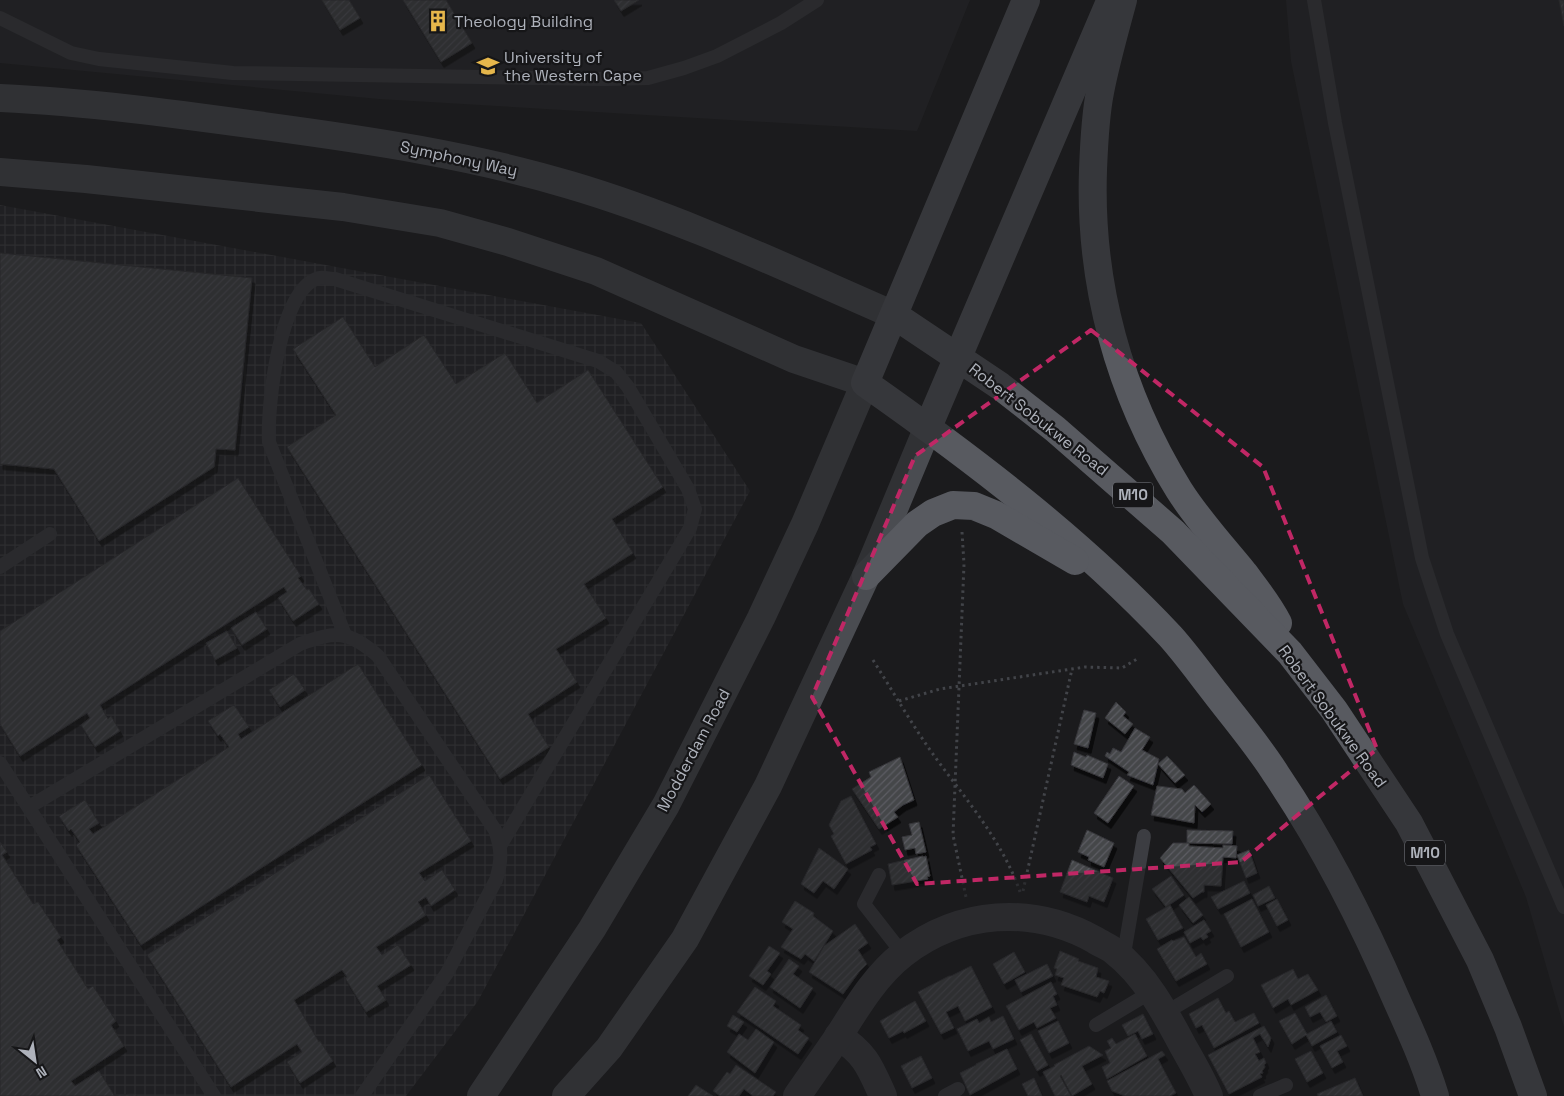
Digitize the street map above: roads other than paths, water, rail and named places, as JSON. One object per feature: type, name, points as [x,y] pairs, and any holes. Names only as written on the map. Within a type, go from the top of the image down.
[{"type":"main road","points":[[865,383],[1026,0]]},
{"type":"main road","name":"Robert Sobukwe Road","points":[[928,427],[1110,0]]},
{"type":"main road","points":[[1123,0],[1100,93],[1094,142],[1095,253],[1103,302],[1128,387],[1148,434],[1164,465],[1187,502],[1261,595],[1276,620],[1290,653]]},
{"type":"main road","name":"Symphony Way","points":[[0,98],[56,100],[196,116],[379,142],[501,165],[624,202],[676,222],[894,315]]},
{"type":"main road","points":[[0,172],[86,179],[333,206],[440,223],[508,242],[596,271],[794,359],[865,383],[928,427],[1050,523],[1122,587],[1172,638],[1230,711],[1281,781],[1316,838],[1357,913],[1382,966],[1436,1096]]},
{"type":"main road","name":"Robert Sobukwe Road","points":[[894,315],[1000,386],[1056,429],[1117,481],[1173,532],[1290,653],[1334,710],[1409,823],[1480,960],[1508,1027],[1533,1096]]},
{"type":"main road","name":"Modderdam Road","points":[[481,1096],[592,929],[666,805],[749,642],[805,524],[865,383]]},
{"type":"main road","points":[[566,1096],[610,1048],[685,939],[768,786],[866,576],[928,427]]},
{"type":"main road","points":[[866,576],[917,524],[933,513],[953,505],[974,506],[996,515],[1122,587]]},
{"type":"street","points":[[797,1096],[860,1002],[880,976],[903,954],[932,935],[954,926],[970,921],[1017,917],[1048,920],[1081,933],[1114,952],[1123,960],[1142,979],[1158,1002],[1204,1094]]},
{"type":"street","points":[[838,1036],[854,1046],[869,1064],[883,1096]]},
{"type":"lane","points":[[0,18],[71,53],[100,59],[233,73],[604,80],[648,78],[717,56],[781,23],[817,0]]},
{"type":"lane","points":[[1314,0],[1335,123],[1422,558],[1448,634],[1564,907]]},
{"type":"lane","points":[[345,635],[269,442],[268,424],[280,341],[294,302],[307,286],[319,278],[335,279],[598,360],[616,372],[628,387],[688,490],[694,509],[690,528],[500,846]]},
{"type":"lane","points":[[0,567],[50,534]]},
{"type":"lane","points":[[29,807],[300,644],[325,636],[345,635],[363,643],[378,656],[495,830],[500,846],[501,864],[496,880],[447,973],[362,1096]]},
{"type":"lane","points":[[0,763],[214,1096]]},
{"type":"lane","points":[[1123,960],[1144,836]]},
{"type":"lane","points":[[879,875],[864,904],[903,954]]},
{"type":"lane","points":[[1096,1025],[1227,976]]},
{"type":"lane","points":[[1260,1096],[1286,1084]]},
{"type":"lane","points":[[945,1096],[958,1089]]},
{"type":"place","name":"Theology Building","points":[[438,21]]},
{"type":"place","name":"University of the Western Cape","points":[[488,66]]}]
